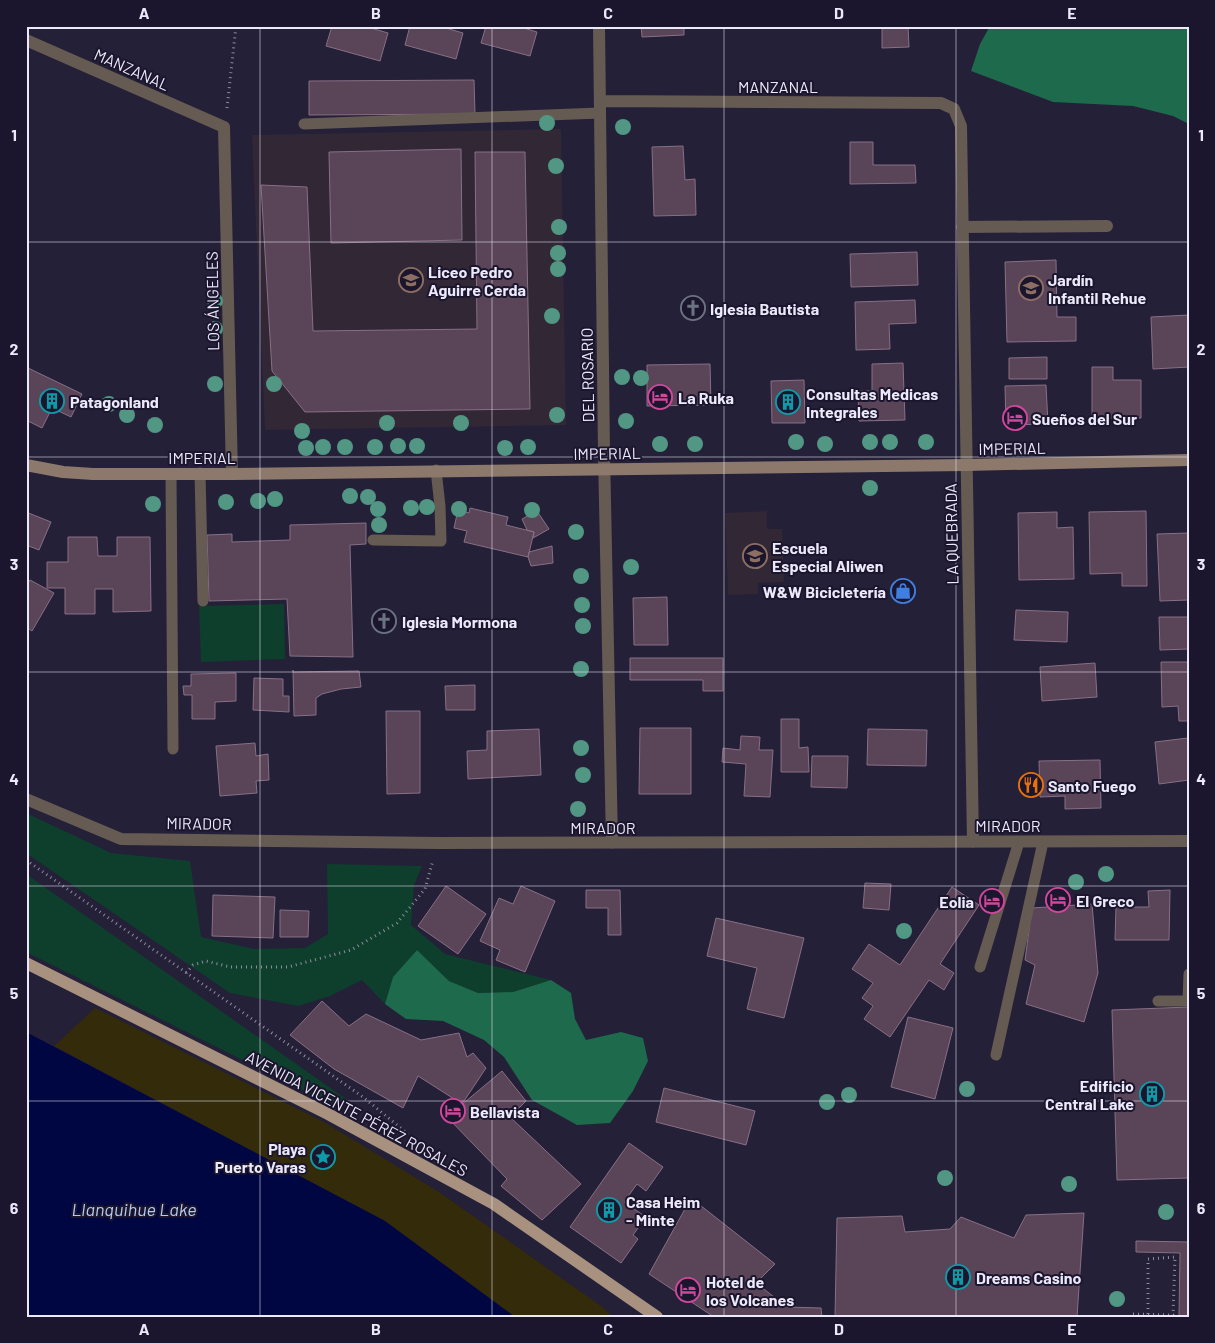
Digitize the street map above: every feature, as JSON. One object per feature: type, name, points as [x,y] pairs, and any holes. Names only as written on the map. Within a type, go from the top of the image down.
[{"type":"main road","name":"AVENIDA VICENTE PÉREZ ROSALES","points":[[26,964],[328,1114],[494,1204],[658,1317]]},
{"type":"street","name":"DEL ROSARIO","points":[[599,26],[612,843]]},
{"type":"street","name":"MANZANAL","points":[[26,40],[224,127]]},
{"type":"street","name":"MANZANAL","points":[[600,107],[941,103],[954,109]]},
{"type":"street","name":"LA QUEBRADA","points":[[954,109],[961,126],[973,842]]},
{"type":"street","name":"LOS ÁNGELES","points":[[224,127],[232,474]]},
{"type":"street","points":[[962,226],[1107,226]]},
{"type":"street","name":"IMPERIAL","points":[[26,465],[63,472],[93,474],[232,474],[966,465],[1189,460]]},
{"type":"street","name":"MIRADOR","points":[[26,799],[121,839],[438,843],[1189,841]]},
{"type":"lane","points":[[304,124],[600,107]]},
{"type":"lane","points":[[373,540],[441,541],[436,470]]},
{"type":"lane","points":[[200,473],[203,601]]},
{"type":"lane","points":[[171,474],[173,749]]},
{"type":"lane","points":[[980,967],[1019,842]]},
{"type":"lane","points":[[996,1054],[1043,842]]},
{"type":"lane","points":[[1158,1001],[1188,1001],[1189,974]]},
{"type":"path","points":[[224,127],[236,26]]},
{"type":"path","points":[[186,973],[193,965],[206,961],[230,966],[288,967],[351,950],[396,923],[425,889],[438,843]]},
{"type":"path","points":[[26,860],[363,1097],[409,1135]]},
{"type":"path","points":[[1131,1317],[1131,1314],[1173,1316],[1175,1257],[1148,1259],[1148,1314]]},
{"type":"shaded area","name":"Liceo Pedro Aguirre Cerda","points":[[561,129],[566,425],[265,430],[252,135]]},
{"type":"shaded area","name":"Escuela Especial Aliwen","points":[[767,511],[767,529],[782,529],[784,582],[758,583],[758,594],[728,595],[725,513]]},
{"type":"green space","points":[[990,26],[1189,26],[1189,124],[1173,116],[1133,106],[1053,102],[971,71],[980,44]]},
{"type":"green space","points":[[284,604],[285,659],[201,662],[199,606]]},
{"type":"green space","points":[[26,813],[111,853],[190,861],[201,937],[254,949],[305,948],[328,934],[327,864],[422,866],[414,885],[411,925],[445,954],[551,980],[513,992],[478,993],[449,981],[417,950],[393,977],[385,1004],[362,980],[330,996],[298,1006],[230,993],[26,853]]},
{"type":"green space","points":[[26,874],[356,1106],[333,1105],[26,952]]},
{"type":"green space","points":[[417,950],[449,981],[478,993],[513,992],[551,980],[571,993],[575,1019],[586,1040],[621,1032],[643,1038],[648,1061],[633,1091],[610,1123],[577,1125],[532,1100],[504,1057],[484,1040],[443,1021],[406,1019],[385,1004],[393,977]]},
{"type":"sand","name":"Playa Puerto Varas","points":[[95,1008],[324,1122],[439,1192],[601,1306],[613,1317],[515,1317],[385,1221],[54,1046]]},
{"type":"water","name":"Llanquihue Lake","points":[[26,1032],[385,1221],[515,1317],[26,1317]]},
{"type":"building","points":[[332,26],[364,26],[388,33],[380,61],[326,46]]},
{"type":"building","points":[[410,26],[439,26],[463,33],[456,59],[405,45]]},
{"type":"building","points":[[486,26],[517,26],[537,32],[530,56],[481,43]]},
{"type":"building","points":[[641,26],[684,26],[684,35],[642,37]]},
{"type":"building","points":[[882,26],[908,26],[909,47],[882,48]]},
{"type":"building","points":[[474,80],[475,114],[309,115],[309,81]]},
{"type":"building","points":[[850,142],[873,142],[873,165],[915,165],[916,183],[850,184]]},
{"type":"building","points":[[683,146],[685,180],[695,179],[696,215],[654,216],[652,147]]},
{"type":"building","points":[[461,149],[462,240],[331,243],[329,152]]},
{"type":"building","points":[[475,152],[525,152],[530,409],[305,412],[272,371],[261,185],[307,187],[313,331],[477,329]]},
{"type":"building","points":[[917,252],[918,285],[851,287],[850,254]]},
{"type":"building","points":[[1056,260],[1057,317],[1076,317],[1076,341],[1007,342],[1005,262]]},
{"type":"building","points":[[915,300],[916,323],[889,324],[890,349],[856,350],[855,302]]},
{"type":"building","points":[[1189,315],[1189,367],[1153,369],[1151,317]]},
{"type":"building","points":[[1047,357],[1047,379],[1009,379],[1009,358]]},
{"type":"building","points":[[903,363],[905,420],[859,421],[858,391],[872,391],[872,364]]},
{"type":"building","points":[[710,364],[711,405],[647,406],[647,365]]},
{"type":"building","name":"Patagonland","points":[[26,367],[82,394],[71,417],[52,408],[42,428],[26,420]]},
{"type":"building","points":[[1092,367],[1113,367],[1113,380],[1141,380],[1141,418],[1092,418]]},
{"type":"building","name":"Consultas Medicas Integrales","points":[[804,380],[805,423],[772,423],[771,381]]},
{"type":"building","points":[[1046,385],[1048,424],[1006,425],[1005,386]]},
{"type":"building","points":[[470,508],[508,517],[506,525],[534,532],[528,557],[464,542],[467,531],[454,528],[458,510],[469,513]]},
{"type":"building","points":[[537,511],[549,529],[533,538],[534,532],[527,530],[522,519]]},
{"type":"building","points":[[1146,511],[1147,586],[1122,586],[1122,573],[1090,574],[1089,512]]},
{"type":"building","points":[[26,512],[51,522],[39,550],[26,545]]},
{"type":"building","points":[[1057,512],[1057,528],[1073,527],[1074,579],[1019,580],[1018,513]]},
{"type":"building","points":[[366,523],[366,544],[350,545],[353,657],[290,656],[287,599],[209,601],[207,535],[232,534],[232,542],[290,540],[290,525]]},
{"type":"building","points":[[1189,533],[1189,600],[1160,601],[1157,534]]},
{"type":"building","points":[[68,537],[97,537],[98,556],[117,556],[117,537],[150,537],[151,611],[113,612],[113,589],[95,589],[95,614],[65,614],[65,588],[47,588],[47,562],[68,562]]},
{"type":"building","points":[[552,546],[553,563],[531,566],[528,557],[529,552]]},
{"type":"building","points":[[30,580],[54,593],[32,631],[26,627],[26,587]]},
{"type":"building","points":[[667,597],[668,645],[634,645],[633,598]]},
{"type":"building","points":[[1016,610],[1068,612],[1067,642],[1014,640]]},
{"type":"building","points":[[1159,617],[1189,617],[1189,649],[1160,650]]},
{"type":"building","points":[[630,658],[723,658],[723,691],[703,691],[703,680],[630,680]]},
{"type":"building","points":[[1161,662],[1189,662],[1189,721],[1179,721],[1178,706],[1162,707]]},
{"type":"building","points":[[1095,663],[1097,697],[1042,701],[1040,667]]},
{"type":"building","points":[[359,671],[361,687],[341,689],[322,694],[316,698],[316,715],[294,716],[293,672]]},
{"type":"building","points":[[236,673],[236,701],[215,702],[215,719],[192,719],[192,695],[184,695],[183,686],[191,686],[191,674]]},
{"type":"building","points":[[254,678],[283,679],[283,696],[289,696],[289,712],[253,710]]},
{"type":"building","points":[[475,685],[475,710],[446,710],[445,686]]},
{"type":"building","points":[[386,711],[420,711],[420,793],[387,794]]},
{"type":"building","points":[[781,719],[799,719],[799,748],[808,747],[809,772],[781,772]]},
{"type":"building","points":[[640,728],[691,728],[691,794],[639,794]]},
{"type":"building","points":[[539,729],[541,775],[468,779],[467,751],[487,750],[487,731]]},
{"type":"building","points":[[868,729],[927,730],[926,766],[867,765]]},
{"type":"building","points":[[741,736],[760,737],[759,750],[773,750],[770,797],[744,796],[746,764],[722,762],[723,748],[740,750]]},
{"type":"building","points":[[1188,738],[1189,780],[1159,784],[1155,742]]},
{"type":"building","points":[[255,743],[256,756],[268,754],[269,780],[256,781],[257,793],[220,796],[216,746]]},
{"type":"building","points":[[812,756],[848,756],[847,788],[811,787]]},
{"type":"building","points":[[1100,760],[1101,808],[1065,809],[1065,796],[1040,797],[1039,761]]},
{"type":"building","points":[[865,883],[891,884],[889,910],[863,908]]},
{"type":"building","points":[[446,886],[486,914],[458,954],[418,926]]},
{"type":"building","points":[[521,886],[555,901],[525,972],[496,960],[500,950],[480,941],[499,898],[513,904]]},
{"type":"building","points":[[952,887],[979,905],[940,964],[954,973],[944,990],[929,980],[890,1037],[864,1019],[873,1006],[862,998],[873,983],[852,969],[869,944],[900,965]]},
{"type":"building","points":[[586,890],[620,890],[621,935],[608,935],[608,908],[586,908]]},
{"type":"building","points":[[1170,890],[1169,940],[1115,940],[1116,907],[1149,907],[1148,891]]},
{"type":"building","points":[[213,895],[275,897],[273,938],[212,936]]},
{"type":"building","points":[[1092,904],[1098,973],[1084,1022],[1026,1004],[1035,965],[1025,960],[1032,908]]},
{"type":"building","points":[[280,910],[309,911],[308,937],[280,937]]},
{"type":"building","points":[[716,918],[804,938],[784,1018],[747,1009],[757,968],[707,956]]},
{"type":"building","points":[[322,1001],[349,1026],[366,1014],[421,1040],[459,1033],[467,1057],[473,1053],[486,1068],[462,1104],[418,1076],[403,1108],[334,1069],[290,1035]]},
{"type":"building","name":"Edificio Central Lake","points":[[1189,1007],[1189,1178],[1117,1180],[1112,1010]]},
{"type":"building","points":[[908,1017],[953,1028],[935,1099],[891,1087]]},
{"type":"building","points":[[502,1071],[526,1101],[510,1117],[581,1184],[542,1220],[501,1186],[507,1179],[447,1117]]},
{"type":"building","points":[[664,1088],[755,1111],[746,1145],[656,1122]]},
{"type":"building","name":"Casa Heim - Minte","points":[[629,1143],[663,1167],[646,1191],[637,1184],[624,1202],[646,1217],[633,1235],[638,1239],[621,1263],[570,1227]]},
{"type":"building","points":[[691,1198],[775,1264],[756,1283],[787,1307],[821,1308],[822,1317],[714,1317],[649,1274]]},
{"type":"building","name":"Dreams Casino","points":[[1084,1213],[1077,1317],[835,1317],[837,1218],[902,1216],[905,1232],[950,1229],[961,1217],[1014,1238],[1026,1215]]},
{"type":"building","points":[[1136,1241],[1189,1242],[1188,1316],[1179,1316],[1180,1253],[1136,1252]]},
{"type":"place","name":"Liceo Pedro Aguirre Cerda","points":[[411,280]]},
{"type":"place","name":"Jardín Infantil Rehue","points":[[1031,288]]},
{"type":"place","name":"Iglesia Bautista","points":[[693,308]]},
{"type":"place","name":"La Ruka","points":[[660,397]]},
{"type":"place","name":"Patagonland","points":[[52,401]]},
{"type":"place","name":"Consultas Medicas Integrales","points":[[788,402]]},
{"type":"place","name":"Sueños del Sur","points":[[1015,418]]},
{"type":"place","name":"Escuela Especial Aliwen","points":[[755,556]]},
{"type":"place","name":"W&W Bicicletería","points":[[903,591]]},
{"type":"place","name":"Iglesia Mormona","points":[[384,621]]},
{"type":"place","name":"Santo Fuego","points":[[1031,785]]},
{"type":"place","name":"El Greco","points":[[1058,900]]},
{"type":"place","name":"Eolia","points":[[992,901]]},
{"type":"place","name":"Edificio Central Lake","points":[[1152,1094]]},
{"type":"place","name":"Bellavista","points":[[453,1111]]},
{"type":"place","name":"Playa Puerto Varas","points":[[323,1157]]},
{"type":"place","name":"Casa Heim - Minte","points":[[609,1210]]},
{"type":"place","name":"Dreams Casino","points":[[958,1277]]},
{"type":"place","name":"Hotel de los Volcanes","points":[[688,1290]]}]
